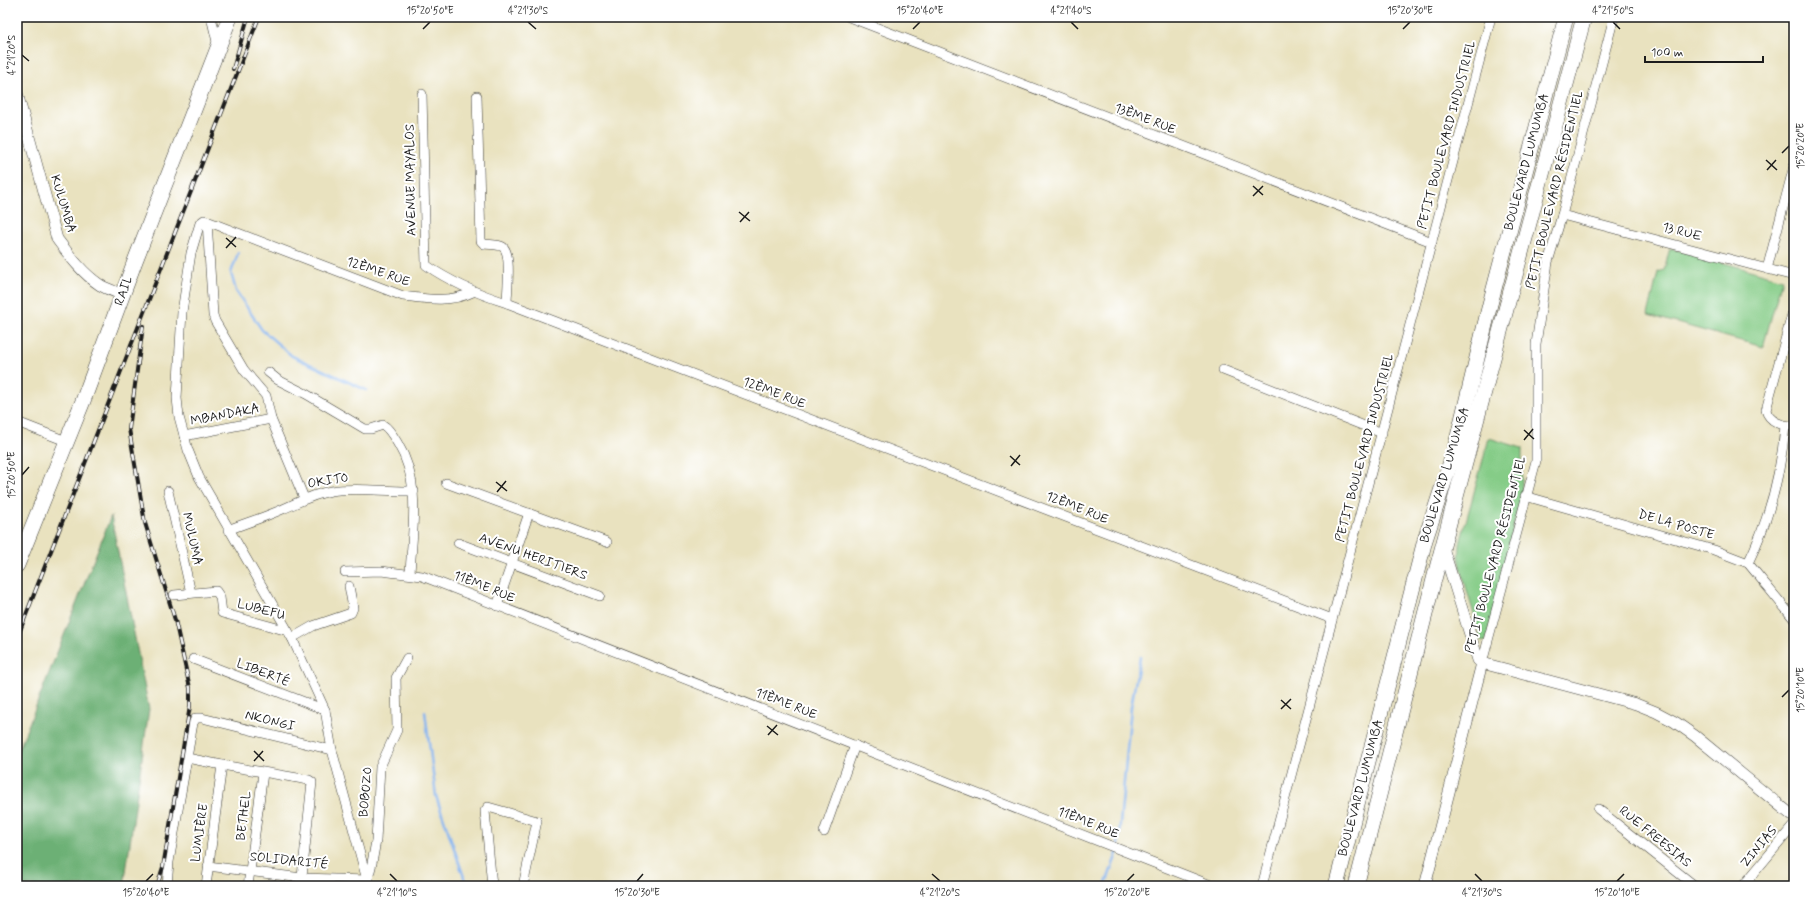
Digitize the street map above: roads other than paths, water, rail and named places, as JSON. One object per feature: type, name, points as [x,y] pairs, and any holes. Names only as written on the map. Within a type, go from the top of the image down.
[{"type":"main road","name":"RAIL","points":[[17,565],[21,542],[66,441],[230,17]]},
{"type":"main road","name":"BOULEVARD LUMUMBA","points":[[1336,886],[1425,540],[1455,449],[1490,304],[1566,17]]},
{"type":"main road","name":"BOULEVARD LUMUMBA","points":[[1356,886],[1443,548],[1584,17]]},
{"type":"street","points":[[211,17],[218,47]]},
{"type":"street","name":"13ÈME RUE","points":[[849,17],[1072,105],[1432,242]]},
{"type":"street","name":"PETIT BOULEVARD INDUSTRIEL","points":[[1262,886],[1491,17]]},
{"type":"street","name":"PETIT BOULEVARD RÉSIDENTIEL","points":[[1425,886],[1525,496],[1536,461],[1536,344],[1543,288],[1548,262],[1562,215],[1614,17]]},
{"type":"street","name":"KULUMBA","points":[[17,93],[57,238],[69,255],[86,273],[100,285],[123,295]]},
{"type":"street","name":"AVENUE MAYALOS","points":[[422,94],[426,265],[473,292]]},
{"type":"street","points":[[477,96],[481,241],[484,244],[499,245],[506,250],[508,257],[507,304]]},
{"type":"street","points":[[1767,269],[1794,166]]},
{"type":"street","name":"13 RUE","points":[[1562,215],[1794,276]]},
{"type":"street","points":[[304,498],[271,419],[266,396],[244,370],[228,345],[213,315],[205,221],[200,223],[191,253],[178,354],[177,398],[184,436],[199,477],[228,530],[290,634],[325,710],[332,750],[366,883]]},
{"type":"street","name":"12ÈME RUE","points":[[205,221],[403,296],[435,300],[466,295],[473,292],[507,304],[1332,620]]},
{"type":"street","points":[[1748,563],[1762,535],[1780,473],[1789,426],[1772,420],[1767,415],[1766,410],[1794,308]]},
{"type":"street","points":[[1224,370],[1382,433]]},
{"type":"street","points":[[268,372],[278,380],[306,394],[366,429],[371,429],[383,424],[386,426],[406,457],[411,473],[414,491],[410,574]]},
{"type":"street","name":"MBANDAKA","points":[[184,436],[271,419]]},
{"type":"street","points":[[17,422],[66,441]]},
{"type":"street","points":[[446,483],[607,542]]},
{"type":"street","name":"MULUMA","points":[[168,491],[191,593]]},
{"type":"street","name":"OKITO","points":[[228,530],[283,509],[304,498],[333,491],[414,491]]},
{"type":"street","name":"DE LA POSTE","points":[[1525,496],[1714,550],[1748,563],[1794,619]]},
{"type":"street","points":[[497,606],[529,513]]},
{"type":"street","name":"AVENU HERITIERS","points":[[458,543],[600,596]]},
{"type":"street","points":[[1443,548],[1476,655],[1482,663],[1636,704],[1656,712],[1695,736],[1794,817]]},
{"type":"street","name":"11ÈME RUE","points":[[345,572],[381,571],[422,576],[1212,886]]},
{"type":"street","points":[[290,634],[351,614],[353,608],[349,586]]},
{"type":"street","name":"LUBEFU","points":[[174,596],[216,591],[220,597],[220,609],[225,614],[290,634]]},
{"type":"street","name":"BOBOZO","points":[[366,883],[372,863],[376,841],[380,767],[397,730],[396,678],[407,658]]},
{"type":"street","name":"LIBERTÉ","points":[[193,659],[325,710]]},
{"type":"street","name":"NKONGI","points":[[187,758],[193,723],[196,718],[202,718],[332,750]]},
{"type":"street","points":[[824,832],[855,745]]},
{"type":"street","points":[[167,886],[169,862],[187,758],[263,773],[310,780],[312,782],[301,882]]},
{"type":"street","name":"LUMIÈRE","points":[[206,886],[222,765]]},
{"type":"street","name":"BETHEL","points":[[248,886],[263,773]]},
{"type":"street","points":[[492,886],[485,811],[488,807],[537,822],[523,886]]},
{"type":"street","name":"RUE FREESIAS","points":[[1598,809],[1694,886]]},
{"type":"street","name":"ZINIAS","points":[[1743,886],[1794,825]]},
{"type":"street","name":"SOLIDARITÉ","points":[[208,866],[250,870],[301,882],[366,883]]},
{"type":"waterway","points":[[238,253],[231,273],[236,291],[262,330],[292,356],[366,390]]},
{"type":"waterway","points":[[1118,846],[1131,707],[1140,657]]},
{"type":"waterway","points":[[425,712],[436,796],[467,886]]},
{"type":"waterway","points":[[1105,886],[1118,851]]},
{"type":"railway","points":[[233,69],[248,17]]},
{"type":"railway","points":[[17,638],[259,17]]},
{"type":"railway","points":[[143,326],[129,429],[145,523],[175,620],[190,688],[190,706],[163,867],[157,886]]}]
